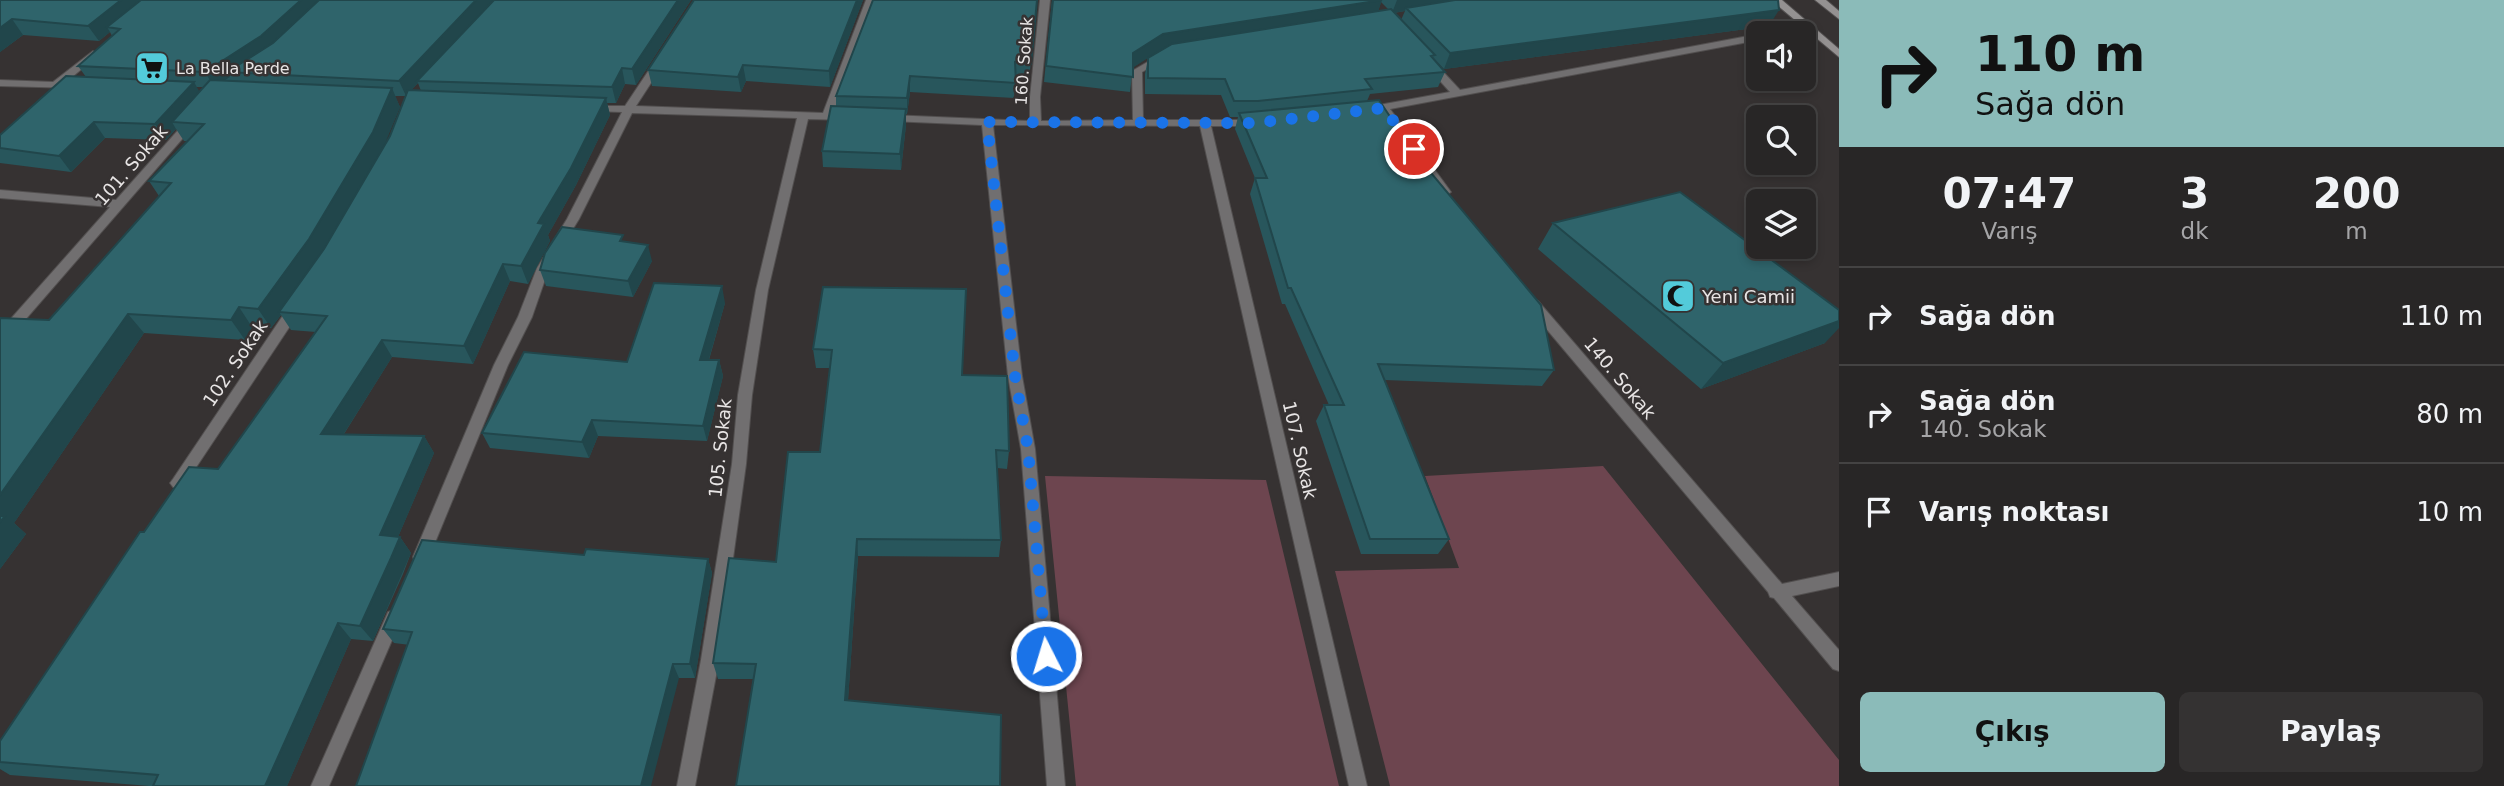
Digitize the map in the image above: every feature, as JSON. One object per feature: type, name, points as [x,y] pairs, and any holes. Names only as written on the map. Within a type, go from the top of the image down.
[{"type":"main road","points":[[1776,0],[1801,21]]},
{"type":"main road","points":[[1820,0],[1839,16]]},
{"type":"main road","points":[[1816,34],[1839,54]]},
{"type":"street","points":[[827,116],[872,0]]},
{"type":"street","name":"160. Sokak","points":[[1036,124],[1035,97],[1045,0]]},
{"type":"street","points":[[1358,111],[1746,39]]},
{"type":"street","points":[[55,86],[107,43]]},
{"type":"street","points":[[413,575],[501,365],[525,317],[543,268],[573,219],[628,110],[667,51]]},
{"type":"street","points":[[1138,123],[1137,71],[1165,54],[1178,52]]},
{"type":"street","points":[[1422,56],[1457,93]]},
{"type":"street","points":[[0,83],[82,87]]},
{"type":"street","points":[[586,108],[854,117]]},
{"type":"street","points":[[1384,108],[1457,208]]},
{"type":"street","name":"101. Sokak","points":[[0,340],[199,113]]},
{"type":"street","name":"105. Sokak","points":[[687,786],[710,660],[739,464],[745,395],[762,290],[803,116]]},
{"type":"street","points":[[880,118],[1036,124],[1267,122]]},
{"type":"street","points":[[987,122],[1015,376],[1028,449],[1056,786]]},
{"type":"street","name":"107. Sokak","points":[[1205,124],[1358,786]]},
{"type":"street","points":[[0,194],[120,204]]},
{"type":"street","name":"102. Sokak","points":[[167,500],[305,295]]},
{"type":"street","name":"140. Sokak","points":[[1525,295],[1839,663]]},
{"type":"street","points":[[1776,592],[1839,579]]},
{"type":"street","points":[[320,786],[402,600]]},
{"type":"shaded area","points":[[1603,466],[1839,760],[1839,786],[1390,786],[1335,571],[1459,568],[1425,476]]},
{"type":"shaded area","points":[[1045,476],[1266,480],[1339,786],[1076,786]]},
{"type":"building","points":[[0,0],[121,0],[88,26],[12,19],[0,28]]},
{"type":"building","points":[[141,0],[301,0],[261,36],[205,72],[78,66],[120,29],[107,27]]},
{"type":"building","points":[[319,0],[476,0],[399,81],[227,72],[273,43]]},
{"type":"building","points":[[494,0],[678,0],[632,69],[622,68],[612,87],[417,81]]},
{"type":"building","points":[[694,0],[857,0],[829,71],[743,65],[738,77],[648,70]]},
{"type":"building","points":[[873,0],[1037,0],[1031,64],[1015,62],[1016,83],[910,76],[907,98],[836,96]]},
{"type":"building","points":[[1053,0],[1382,0],[1163,34],[1133,53],[1133,77],[1046,66]]},
{"type":"building","points":[[1455,0],[1778,0],[1779,10],[1450,53],[1406,8]]},
{"type":"building","points":[[1391,9],[1435,55],[1431,56],[1445,72],[1365,79],[1372,89],[1258,101],[1234,101],[1225,79],[1148,78],[1148,58],[1172,44]]},
{"type":"building","points":[[66,76],[194,82],[155,124],[94,122],[59,156],[0,148],[0,135]]},
{"type":"building","points":[[210,80],[392,88],[373,132],[309,239],[258,309],[239,307],[231,320],[128,314],[0,495],[0,318],[49,320],[171,183],[149,181],[204,124],[172,122]]},
{"type":"building","points":[[408,90],[606,98],[571,168],[538,223],[544,224],[521,266],[503,264],[464,346],[382,340],[321,434],[424,436],[380,535],[400,537],[391,558],[360,626],[338,623],[265,786],[153,786],[158,775],[0,762],[0,741],[140,532],[144,532],[189,467],[218,469],[327,316],[279,312],[324,249],[390,136]]},
{"type":"building","points":[[1379,100],[1428,174],[1432,174],[1541,305],[1554,370],[1378,364],[1449,539],[1370,539],[1324,405],[1344,405],[1291,288],[1288,288],[1255,178],[1267,178],[1239,113]]},
{"type":"building","points":[[831,106],[906,109],[900,154],[822,151]]},
{"type":"building","name":"Yeni Camii","points":[[1680,192],[1746,241],[1746,259],[1770,259],[1839,310],[1839,321],[1723,363],[1553,223]]},
{"type":"building","points":[[562,227],[623,235],[620,241],[648,245],[628,281],[540,270],[545,253]]},
{"type":"building","points":[[654,283],[722,286],[700,360],[719,360],[703,426],[592,420],[582,442],[482,433],[524,352],[627,362]]},
{"type":"building","points":[[823,287],[966,289],[962,375],[1007,376],[1009,451],[996,450],[1001,540],[857,539],[845,700],[1001,715],[1000,786],[736,786],[756,664],[713,663],[729,558],[776,562],[788,452],[820,452],[832,350],[813,349]]},
{"type":"building","points":[[422,540],[584,555],[586,549],[708,559],[690,664],[673,664],[641,786],[356,786],[412,632],[383,629]]},
{"type":"place","name":"La Bella Perde","points":[[152,68]]},
{"type":"place","name":"Yeni Camii","points":[[1678,296]]},
{"type":"route","points":[[1046,656],[1028,449],[1015,376],[987,122],[1254,123],[1384,108],[1414,149]]}]
